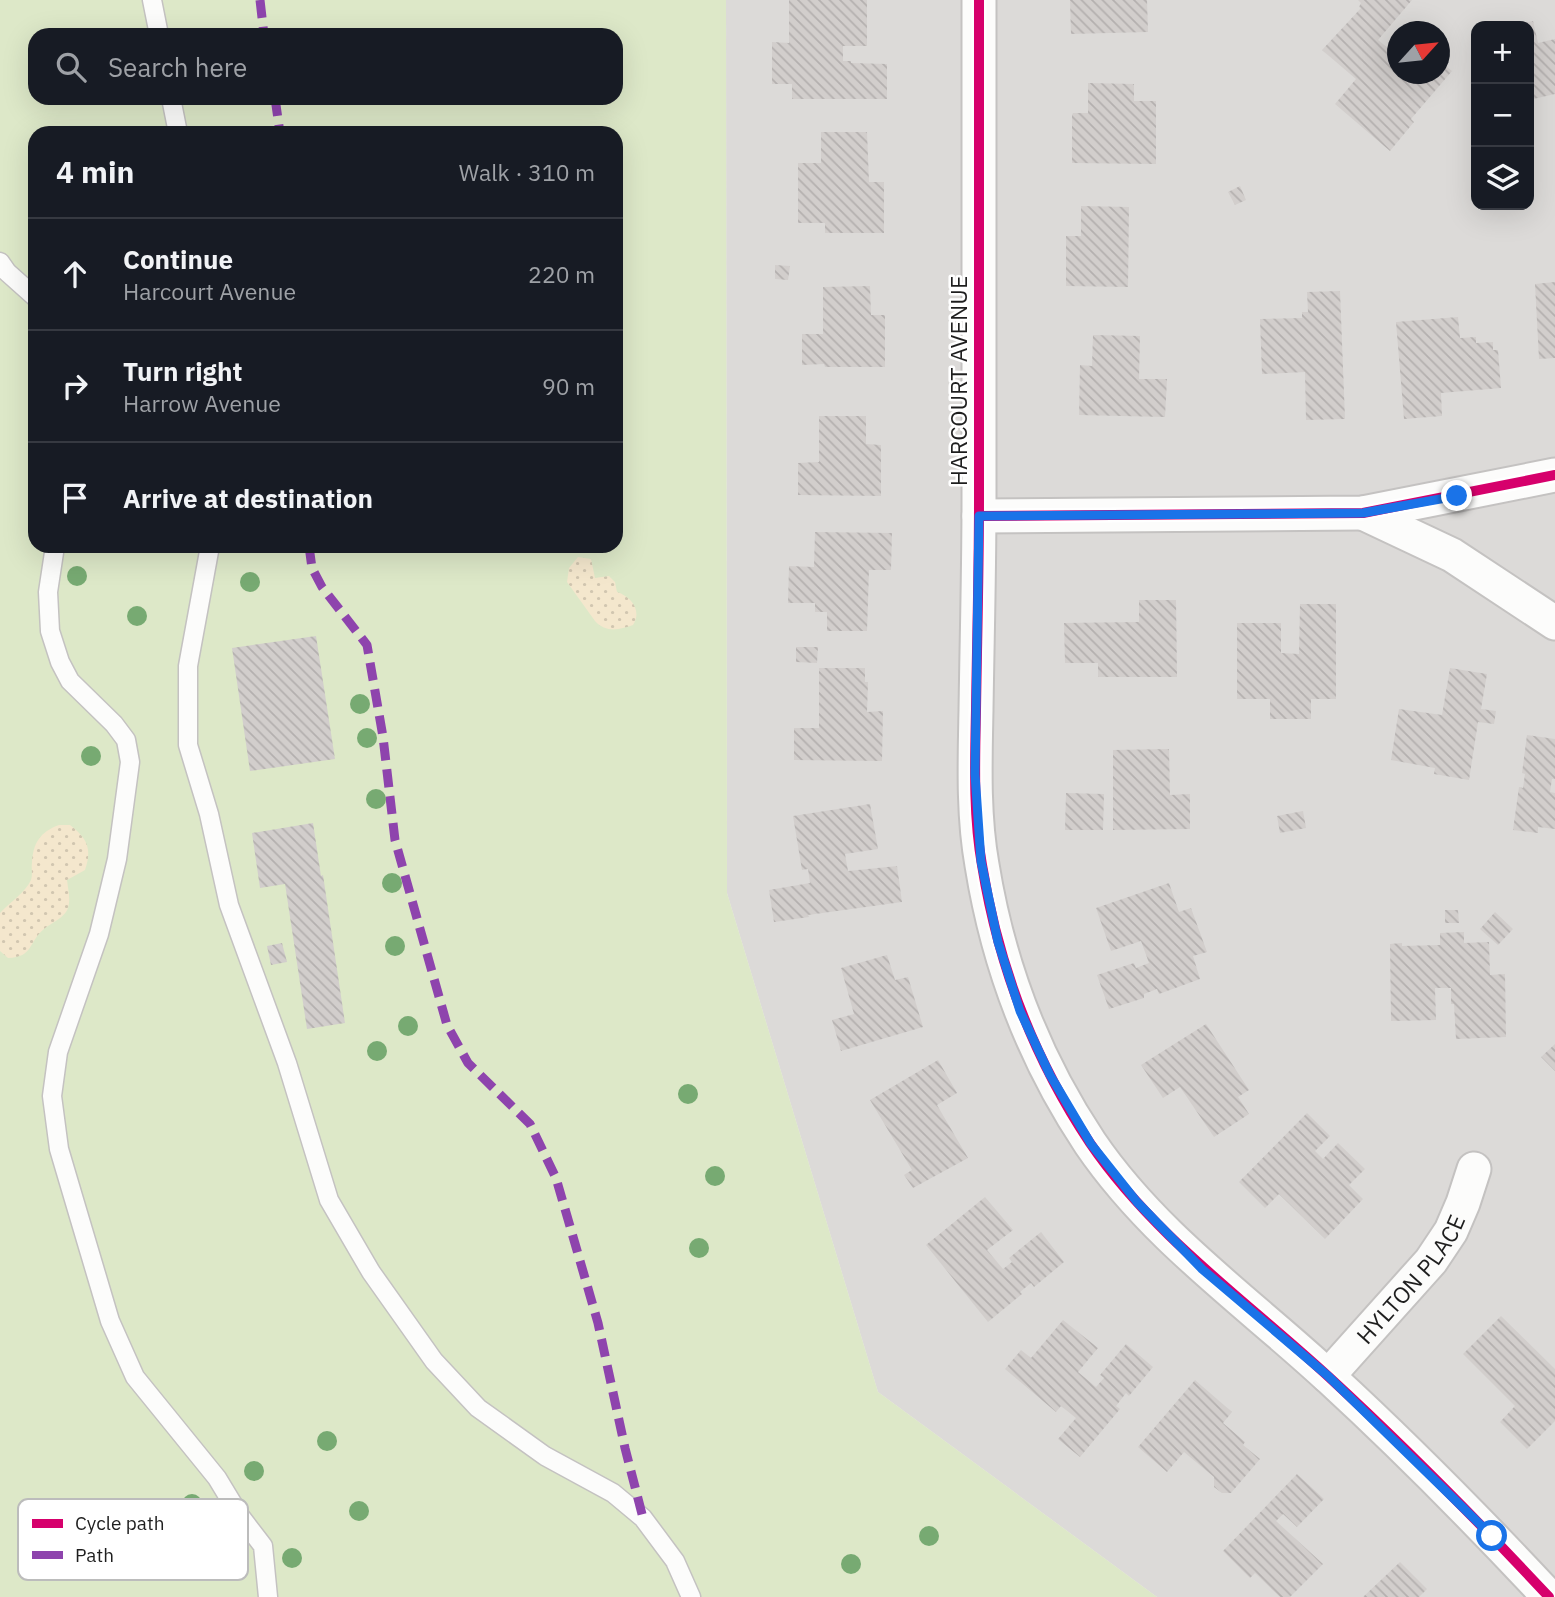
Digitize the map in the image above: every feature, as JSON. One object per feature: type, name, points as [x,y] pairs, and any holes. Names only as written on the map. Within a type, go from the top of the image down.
[{"type":"street","name":"HARCOURT AVENUE","points":[[979,0],[979,516],[975,774],[981,861],[998,942],[1020,1011],[1050,1075],[1091,1144],[1137,1202],[1202,1269],[1328,1376],[1492,1536],[1549,1597]]},
{"type":"street","points":[[979,516],[1363,513],[1555,475]]},
{"type":"street","points":[[1363,513],[1452,555],[1555,623]]},
{"type":"street","name":"HYLTON PLACE","points":[[1328,1376],[1431,1261],[1451,1231],[1474,1169]]},
{"type":"lane","points":[[152,0],[158,28]]},
{"type":"lane","points":[[172,105],[177,126]]},
{"type":"lane","points":[[0,262],[28,291]]},
{"type":"lane","points":[[54,553],[48,592],[50,631],[60,662],[70,681],[114,724],[126,740],[130,762],[117,859],[99,934],[58,1052],[52,1096],[59,1149],[110,1321],[135,1377],[217,1478],[230,1499]]},
{"type":"lane","points":[[209,553],[188,666],[188,745],[209,814],[229,905],[287,1063],[328,1200],[371,1272],[434,1361],[478,1408],[545,1456],[613,1493],[643,1518],[674,1562],[691,1597]]},
{"type":"lane","points":[[248,1526],[263,1546],[268,1597]]},
{"type":"shaded area","points":[[726,0],[1555,0],[1555,1597],[1157,1597],[878,1392],[727,893]]},
{"type":"green space","points":[[0,0],[726,0],[727,893],[878,1392],[1157,1597],[0,1597]]},
{"type":"sand","points":[[578,557],[591,559],[595,578],[609,576],[615,582],[617,592],[631,601],[636,610],[633,625],[613,629],[595,621],[567,582],[569,568]]},
{"type":"sand","points":[[59,825],[70,825],[85,840],[88,856],[85,870],[67,880],[69,901],[64,915],[39,934],[27,952],[8,958],[0,951],[0,913],[31,880],[33,856],[39,839]]},
{"type":"building","points":[[789,0],[867,0],[867,46],[843,46],[843,61],[887,64],[887,99],[792,99],[792,84],[772,84],[772,42],[789,43]]},
{"type":"building","points":[[1070,0],[1147,0],[1148,32],[1071,34]]},
{"type":"building","points":[[1358,0],[1412,0],[1394,21],[1387,21],[1387,29],[1378,40],[1387,47],[1387,84],[1441,84],[1411,119],[1414,122],[1390,151],[1335,104],[1356,79],[1322,50],[1361,8]]},
{"type":"building","points":[[1534,25],[1538,43],[1555,39],[1555,94],[1534,99]]},
{"type":"building","points":[[1088,83],[1134,84],[1134,101],[1156,101],[1156,164],[1072,163],[1072,115],[1088,113]]},
{"type":"building","points":[[821,132],[867,132],[869,182],[884,182],[884,233],[825,233],[825,223],[798,223],[798,163],[821,163]]},
{"type":"building","points":[[1240,186],[1246,200],[1235,205],[1228,192]]},
{"type":"building","points":[[1081,206],[1129,207],[1128,287],[1066,286],[1066,236],[1081,236]]},
{"type":"building","points":[[775,265],[790,266],[788,280],[775,279]]},
{"type":"building","points":[[1555,282],[1555,358],[1539,359],[1535,284]]},
{"type":"building","points":[[870,286],[871,315],[885,315],[885,367],[802,365],[802,334],[823,334],[823,287]]},
{"type":"building","points":[[1340,291],[1345,419],[1306,420],[1305,372],[1262,374],[1260,319],[1302,318],[1302,312],[1308,312],[1307,292]]},
{"type":"building","points":[[1458,317],[1460,338],[1476,337],[1476,343],[1493,342],[1493,350],[1498,350],[1501,388],[1441,393],[1442,416],[1404,419],[1396,322]]},
{"type":"building","points":[[1093,335],[1140,336],[1139,379],[1167,379],[1165,417],[1079,415],[1080,365],[1092,366]]},
{"type":"building","points":[[819,416],[866,416],[866,444],[881,445],[881,496],[798,495],[798,463],[819,462]]},
{"type":"building","points":[[815,532],[892,533],[891,570],[869,570],[867,631],[827,631],[827,612],[815,612],[815,603],[788,603],[789,566],[814,567]]},
{"type":"building","points":[[1139,600],[1176,600],[1177,677],[1098,677],[1098,663],[1065,663],[1064,623],[1139,622]]},
{"type":"building","points":[[1300,604],[1336,604],[1336,699],[1311,699],[1311,719],[1270,719],[1270,699],[1237,699],[1237,623],[1281,623],[1281,653],[1299,654]]},
{"type":"building","points":[[316,636],[335,759],[250,771],[232,648]]},
{"type":"building","points":[[796,647],[818,647],[817,663],[796,662]]},
{"type":"building","points":[[819,668],[865,668],[865,682],[868,682],[867,712],[883,711],[882,761],[794,760],[794,728],[819,728]]},
{"type":"building","points":[[1450,668],[1487,674],[1481,709],[1496,711],[1494,724],[1478,722],[1469,780],[1434,774],[1435,768],[1391,760],[1399,709],[1442,715]]},
{"type":"building","points":[[1527,735],[1555,739],[1555,779],[1552,779],[1550,792],[1555,793],[1555,829],[1538,827],[1538,833],[1513,830],[1519,787],[1523,788],[1525,774],[1522,773]]},
{"type":"building","points":[[1169,749],[1170,795],[1190,794],[1190,829],[1113,830],[1113,750]]},
{"type":"building","points":[[1066,793],[1104,794],[1103,830],[1065,830]]},
{"type":"building","points":[[870,804],[878,849],[845,854],[848,871],[897,866],[902,902],[774,922],[769,890],[810,883],[808,869],[802,870],[793,816]]},
{"type":"building","points":[[1303,811],[1306,828],[1280,833],[1277,816]]},
{"type":"building","points":[[313,823],[345,1023],[307,1029],[285,884],[260,888],[252,833]]},
{"type":"building","points":[[1169,883],[1179,912],[1191,908],[1207,952],[1193,956],[1200,979],[1159,994],[1157,989],[1144,994],[1144,998],[1109,1009],[1097,975],[1134,963],[1136,968],[1149,963],[1141,941],[1111,951],[1096,908]]},
{"type":"building","points":[[1445,910],[1458,910],[1459,923],[1445,923]]},
{"type":"building","points":[[1495,912],[1513,929],[1498,945],[1480,929]]},
{"type":"building","points":[[1464,932],[1464,943],[1489,942],[1490,975],[1505,974],[1506,1037],[1456,1039],[1451,988],[1435,988],[1436,1020],[1391,1021],[1390,944],[1440,945],[1440,933]]},
{"type":"building","points":[[282,943],[287,962],[271,965],[267,946]]},
{"type":"building","points":[[887,955],[895,980],[908,977],[923,1027],[841,1051],[832,1020],[854,1014],[841,968]]},
{"type":"building","points":[[1206,1024],[1249,1090],[1238,1097],[1249,1114],[1214,1137],[1180,1087],[1163,1098],[1141,1065]]},
{"type":"building","points":[[1555,1044],[1555,1071],[1541,1057]]},
{"type":"building","points":[[938,1060],[957,1093],[937,1105],[968,1158],[913,1188],[904,1175],[912,1170],[870,1100]]},
{"type":"building","points":[[1307,1113],[1330,1136],[1315,1151],[1323,1159],[1338,1143],[1365,1169],[1349,1185],[1363,1199],[1325,1239],[1279,1194],[1265,1208],[1239,1182]]},
{"type":"building","points":[[985,1197],[1013,1230],[987,1250],[1003,1269],[1012,1262],[1009,1258],[1041,1232],[1064,1262],[1034,1287],[1031,1283],[1020,1292],[1022,1294],[988,1322],[926,1245]]},
{"type":"building","points":[[1501,1316],[1555,1369],[1555,1421],[1527,1449],[1500,1422],[1515,1406],[1463,1354]]},
{"type":"building","points":[[1063,1320],[1098,1348],[1078,1372],[1096,1387],[1104,1378],[1100,1375],[1126,1344],[1153,1367],[1129,1396],[1126,1393],[1116,1406],[1120,1409],[1080,1457],[1058,1439],[1076,1418],[1061,1406],[1056,1412],[1005,1369],[1021,1350],[1031,1358]]},
{"type":"building","points":[[1195,1380],[1232,1412],[1223,1423],[1260,1459],[1231,1493],[1222,1493],[1214,1487],[1214,1477],[1184,1452],[1167,1472],[1138,1447]]},
{"type":"building","points":[[1297,1474],[1324,1499],[1297,1527],[1283,1514],[1276,1521],[1323,1564],[1290,1597],[1280,1597],[1255,1573],[1250,1578],[1223,1551]]},
{"type":"building","points":[[1400,1562],[1427,1589],[1419,1597],[1363,1597]]},
{"type":"marked path","points":[[260,0],[263,28]]},
{"type":"marked path","points":[[276,105],[279,126]]},
{"type":"marked path","points":[[310,553],[312,568],[322,587],[367,645],[383,737],[395,840],[447,1025],[468,1063],[530,1124],[556,1178],[598,1323],[643,1518]]},
{"type":"cycle path","points":[[979,0],[976,807],[979,846],[989,902],[1008,974],[1035,1044],[1052,1078],[1090,1143],[1115,1177],[1172,1239],[1299,1350],[1386,1431],[1549,1597]]},
{"type":"cycle path","points":[[979,516],[1363,513],[1555,475]]},
{"type":"route","points":[[1457,496],[1363,513],[979,516],[975,774],[981,861],[998,942],[1020,1011],[1050,1075],[1091,1144],[1137,1202],[1202,1269],[1328,1376],[1492,1536]]}]
